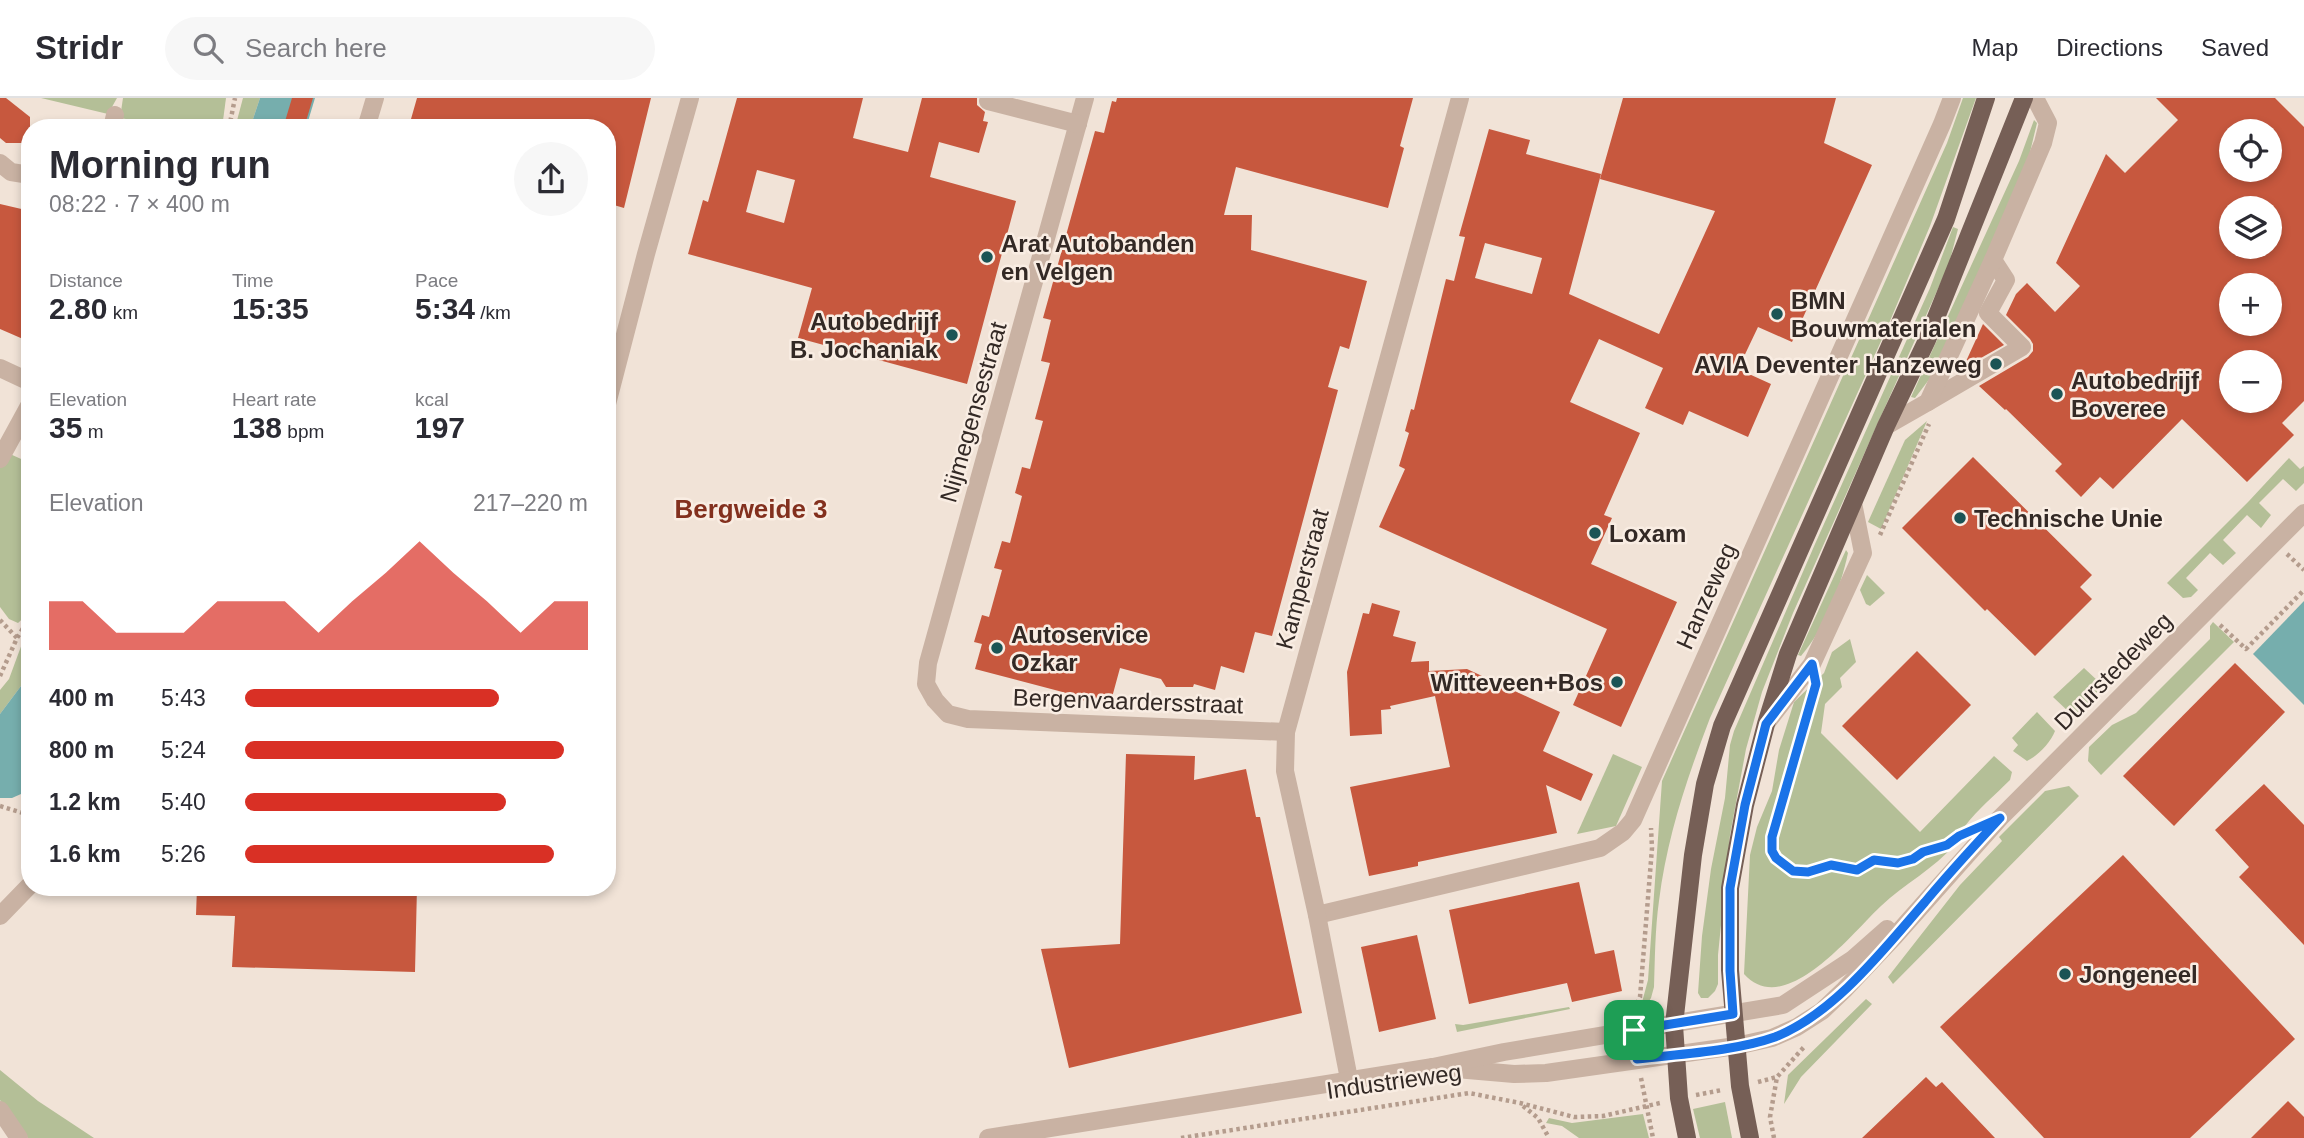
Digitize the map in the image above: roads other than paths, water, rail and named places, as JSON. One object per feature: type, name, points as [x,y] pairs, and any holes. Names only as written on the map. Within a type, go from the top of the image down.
[{"type":"main road","points":[[1687,1138],[1679,1098],[1674,1025],[1693,855],[1705,784],[1722,726],[1946,219],[1986,98]]},
{"type":"main road","points":[[1750,1138],[1740,1086],[1733,1014],[1730,888],[1745,805],[1766,724],[1788,654],[1886,426],[1927,340],[2024,98]]},
{"type":"street","points":[[369,119],[375,98]]},
{"type":"street","points":[[616,369],[690,98]]},
{"type":"street","name":"Nijmegensestraat","points":[[968,719],[948,714],[935,700],[926,684],[928,663],[1085,98]]},
{"type":"street","name":"Kamperstraat","points":[[1349,1079],[1285,771],[1286,732],[1460,98]]},
{"type":"street","name":"Hanzeweg","points":[[1317,915],[1600,848],[1623,832],[1633,820],[1952,98]]},
{"type":"street","points":[[1928,402],[2043,143],[2048,123],[2035,98]]},
{"type":"street","points":[[988,101],[1078,124]]},
{"type":"street","points":[[0,163],[11,172],[21,174]]},
{"type":"street","points":[[1886,426],[2022,347],[1988,313],[2006,279],[1993,260]]},
{"type":"street","points":[[0,368],[21,378]]},
{"type":"street","points":[[0,459],[21,420]]},
{"type":"street","points":[[1766,724],[1812,664],[1863,553],[1853,503]]},
{"type":"street","name":"Duurstedeweg","points":[[1736,1046],[1773,1038],[1797,1027],[1822,1010],[1895,936],[2000,818],[2304,513]]},
{"type":"street","name":"Bergenvaardersstraat","points":[[968,719],[1286,732]]},
{"type":"street","name":"Duurstedeweg","points":[[1733,1014],[1783,1005],[1812,988],[1863,950],[1957,865]]},
{"type":"street","points":[[0,916],[21,894]]},
{"type":"street","name":"Industrieweg","points":[[988,1138],[1433,1067],[1504,1052],[1733,1014]]},
{"type":"street","name":"Industrieweg","points":[[1433,1067],[1530,1074],[1736,1046]]},
{"type":"street","points":[[0,1110],[19,1138]]},
{"type":"water","points":[[260,98],[315,98],[309,119],[253,119]]},
{"type":"water","points":[[2304,601],[2304,705],[2253,654]]},
{"type":"water","points":[[21,686],[21,794],[12,798],[0,798],[0,714]]},
{"type":"place","name":"Arat Autobanden en Velgen","points":[[987,257]]},
{"type":"place","name":"BMN Bouwmaterialen","points":[[1777,314]]},
{"type":"place","name":"Autobedrijf B. Jochaniak","points":[[952,335]]},
{"type":"place","name":"AVIA Deventer Hanzeweg","points":[[1996,364]]},
{"type":"place","name":"Autobedrijf Boveree","points":[[2057,394]]},
{"type":"place","name":"Technische Unie","points":[[1960,518]]},
{"type":"place","name":"Loxam","points":[[1595,533]]},
{"type":"place","name":"Autoservice Ozkar","points":[[997,648]]},
{"type":"place","name":"Witteveen+Bos","points":[[1617,682]]},
{"type":"place","name":"Jongeneel","points":[[2065,974]]},
{"type":"district","name":"Bergweide 3","points":[[751,509]]}]
